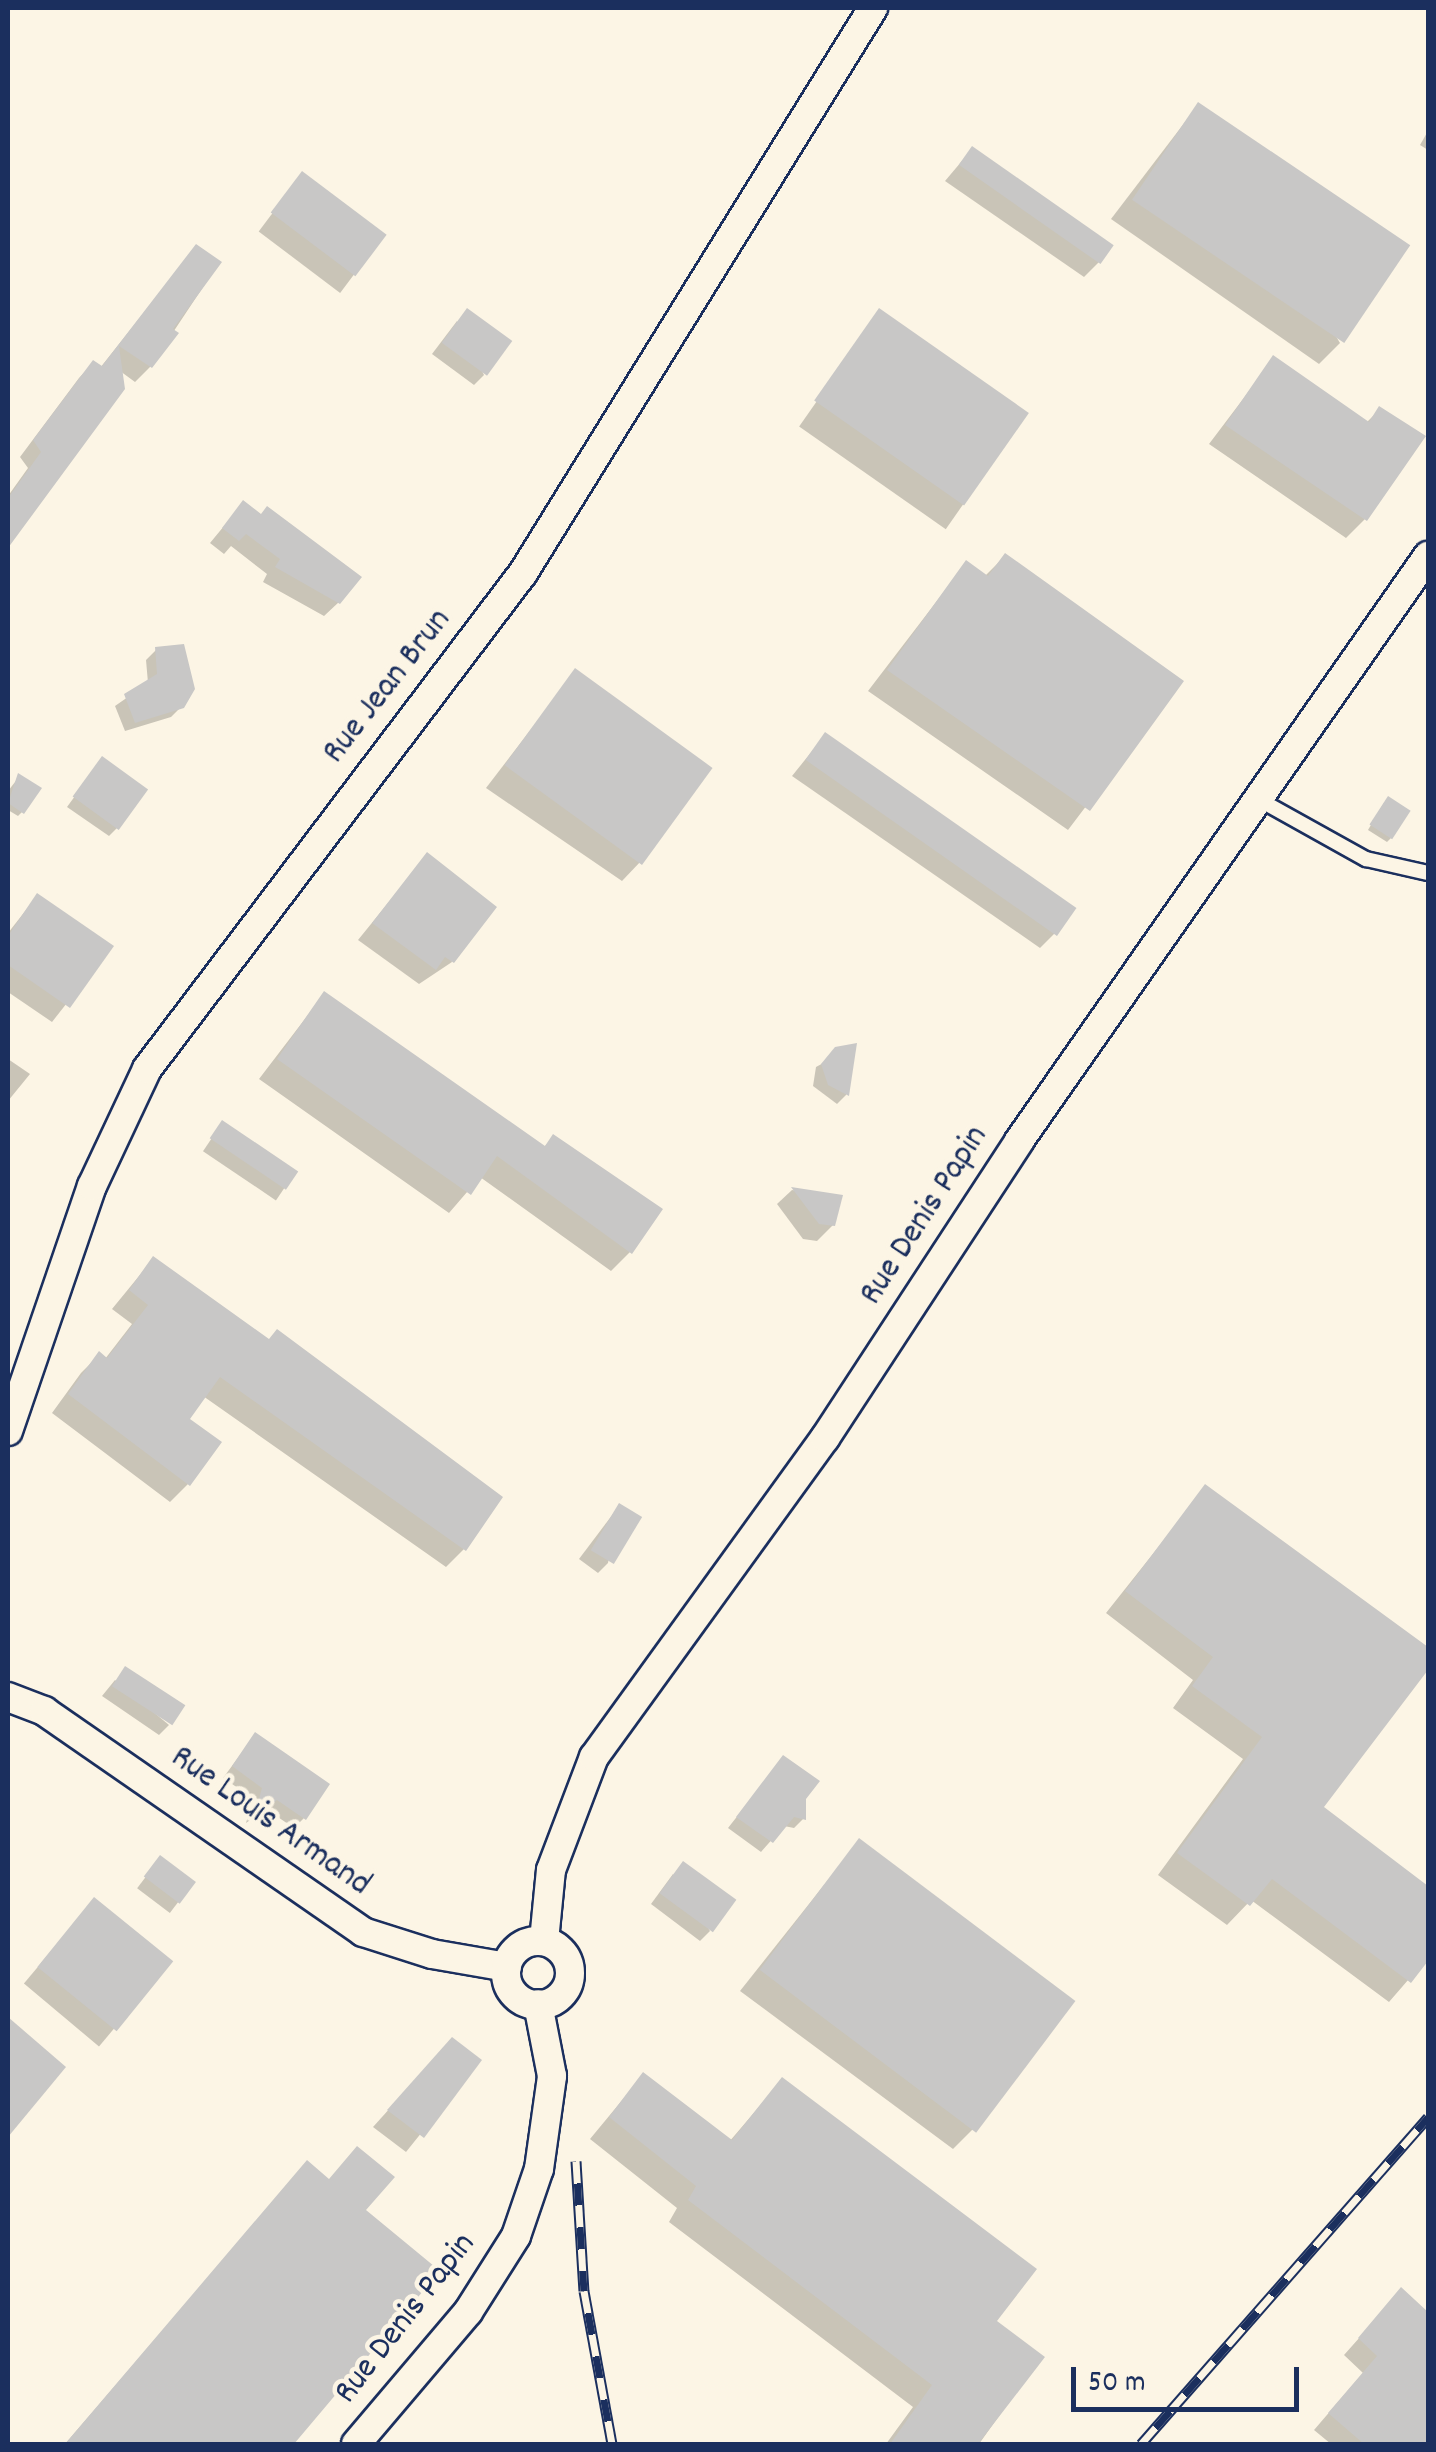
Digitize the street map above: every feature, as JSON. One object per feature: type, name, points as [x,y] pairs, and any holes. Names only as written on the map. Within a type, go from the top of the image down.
[{"type":"street","name":"Rue Jean Brun","points":[[8,1431],[92,1186],[147,1068],[522,573],[874,8]]},
{"type":"street","name":"Rue Denis Papin","points":[[544,1941],[551,1870],[594,1756],[825,1438],[1019,1141],[1428,556]]},
{"type":"street","name":"Rue Louis Armand","points":[[8,1697],[44,1711],[363,1932],[507,1966]]},
{"type":"street","points":[[544,1941],[566,1957],[570,1978],[560,1996],[538,2004],[513,1993],[507,1966],[520,1946],[544,1941]]},
{"type":"street","name":"Rue Denis Papin","points":[[356,2444],[468,2312],[516,2236],[539,2169],[552,2076],[538,2004]]},
{"type":"lane","points":[[1258,800],[1366,859],[1428,873]]},
{"type":"building","points":[[1198,102],[1410,245],[1344,343],[1132,200]]},
{"type":"building","points":[[972,146],[1114,245],[1101,264],[959,165]]},
{"type":"building","points":[[302,171],[387,235],[355,276],[271,213]]},
{"type":"building","points":[[196,244],[222,262],[173,329],[179,333],[152,368],[119,346],[125,389],[8,548],[8,498],[41,452],[33,440],[93,360],[102,366]]},
{"type":"building","points":[[467,308],[512,341],[487,376],[442,343]]},
{"type":"building","points":[[879,308],[1029,413],[964,506],[814,401]]},
{"type":"building","points":[[1273,355],[1369,422],[1379,406],[1426,436],[1367,521],[1225,425]]},
{"type":"building","points":[[243,500],[261,514],[267,506],[362,577],[340,604],[275,567],[280,559],[246,534],[239,541],[222,528]]},
{"type":"building","points":[[1005,553],[1184,681],[1090,811],[887,670],[966,560],[988,576]]},
{"type":"building","points":[[184,644],[195,689],[184,708],[135,723],[124,694],[157,674],[155,647]]},
{"type":"building","points":[[575,668],[713,768],[642,865],[504,765]]},
{"type":"building","points":[[825,732],[1076,908],[1057,936],[805,760]]},
{"type":"building","points":[[102,756],[148,790],[119,830],[73,796]]},
{"type":"building","points":[[18,773],[42,788],[24,814],[8,803]]},
{"type":"building","points":[[1388,796],[1411,811],[1392,839],[1369,825]]},
{"type":"building","points":[[427,852],[497,907],[454,963],[445,957],[436,970],[372,923]]},
{"type":"building","points":[[37,893],[114,946],[70,1008],[8,965],[8,936]]},
{"type":"building","points":[[324,991],[545,1146],[553,1134],[663,1209],[632,1254],[497,1156],[471,1195],[277,1059]]},
{"type":"building","points":[[857,1043],[849,1096],[828,1085],[821,1064],[835,1047]]},
{"type":"building","points":[[222,1120],[298,1171],[286,1190],[210,1138]]},
{"type":"building","points":[[791,1187],[843,1195],[835,1226],[819,1224]]},
{"type":"building","points":[[153,1256],[269,1339],[277,1329],[503,1497],[466,1551],[220,1377],[190,1419],[222,1442],[190,1486],[68,1394],[99,1351],[107,1358],[148,1305],[129,1290]]},
{"type":"building","points":[[1205,1484],[1428,1647],[1428,1670],[1324,1807],[1428,1886],[1428,1961],[1411,1983],[1272,1879],[1250,1906],[1177,1853],[1262,1737],[1192,1686],[1213,1657],[1125,1591]]},
{"type":"building","points":[[619,1503],[642,1517],[614,1564],[591,1550]]},
{"type":"building","points":[[125,1666],[185,1705],[172,1725],[112,1686]]},
{"type":"building","points":[[255,1732],[330,1784],[306,1820],[277,1800],[254,1817],[262,1788],[232,1766]]},
{"type":"building","points":[[783,1755],[820,1781],[806,1799],[806,1820],[794,1817],[773,1843],[736,1817]]},
{"type":"building","points":[[859,1838],[1075,2001],[976,2133],[760,1970]]},
{"type":"building","points":[[160,1855],[196,1882],[180,1904],[144,1877]]},
{"type":"building","points":[[683,1861],[736,1900],[713,1932],[659,1893]]},
{"type":"building","points":[[94,1897],[173,1961],[117,2031],[37,1967]]},
{"type":"building","points":[[8,2017],[66,2067],[8,2137]]},
{"type":"building","points":[[452,2037],[482,2060],[424,2138],[387,2110]]},
{"type":"building","points":[[643,2072],[732,2140],[782,2077],[1037,2269],[997,2321],[1045,2357],[978,2444],[890,2444],[932,2385],[688,2200],[696,2186],[609,2117]]},
{"type":"building","points":[[357,2146],[395,2177],[366,2210],[440,2271],[294,2444],[65,2444],[307,2160],[329,2179]]},
{"type":"building","points":[[1401,2287],[1428,2312],[1428,2444],[1364,2444],[1328,2413],[1377,2356],[1358,2338]]},
{"type":"railway","points":[[1141,2444],[1428,2117]]},
{"type":"railway","points":[[576,2161],[584,2291],[612,2444]]}]
